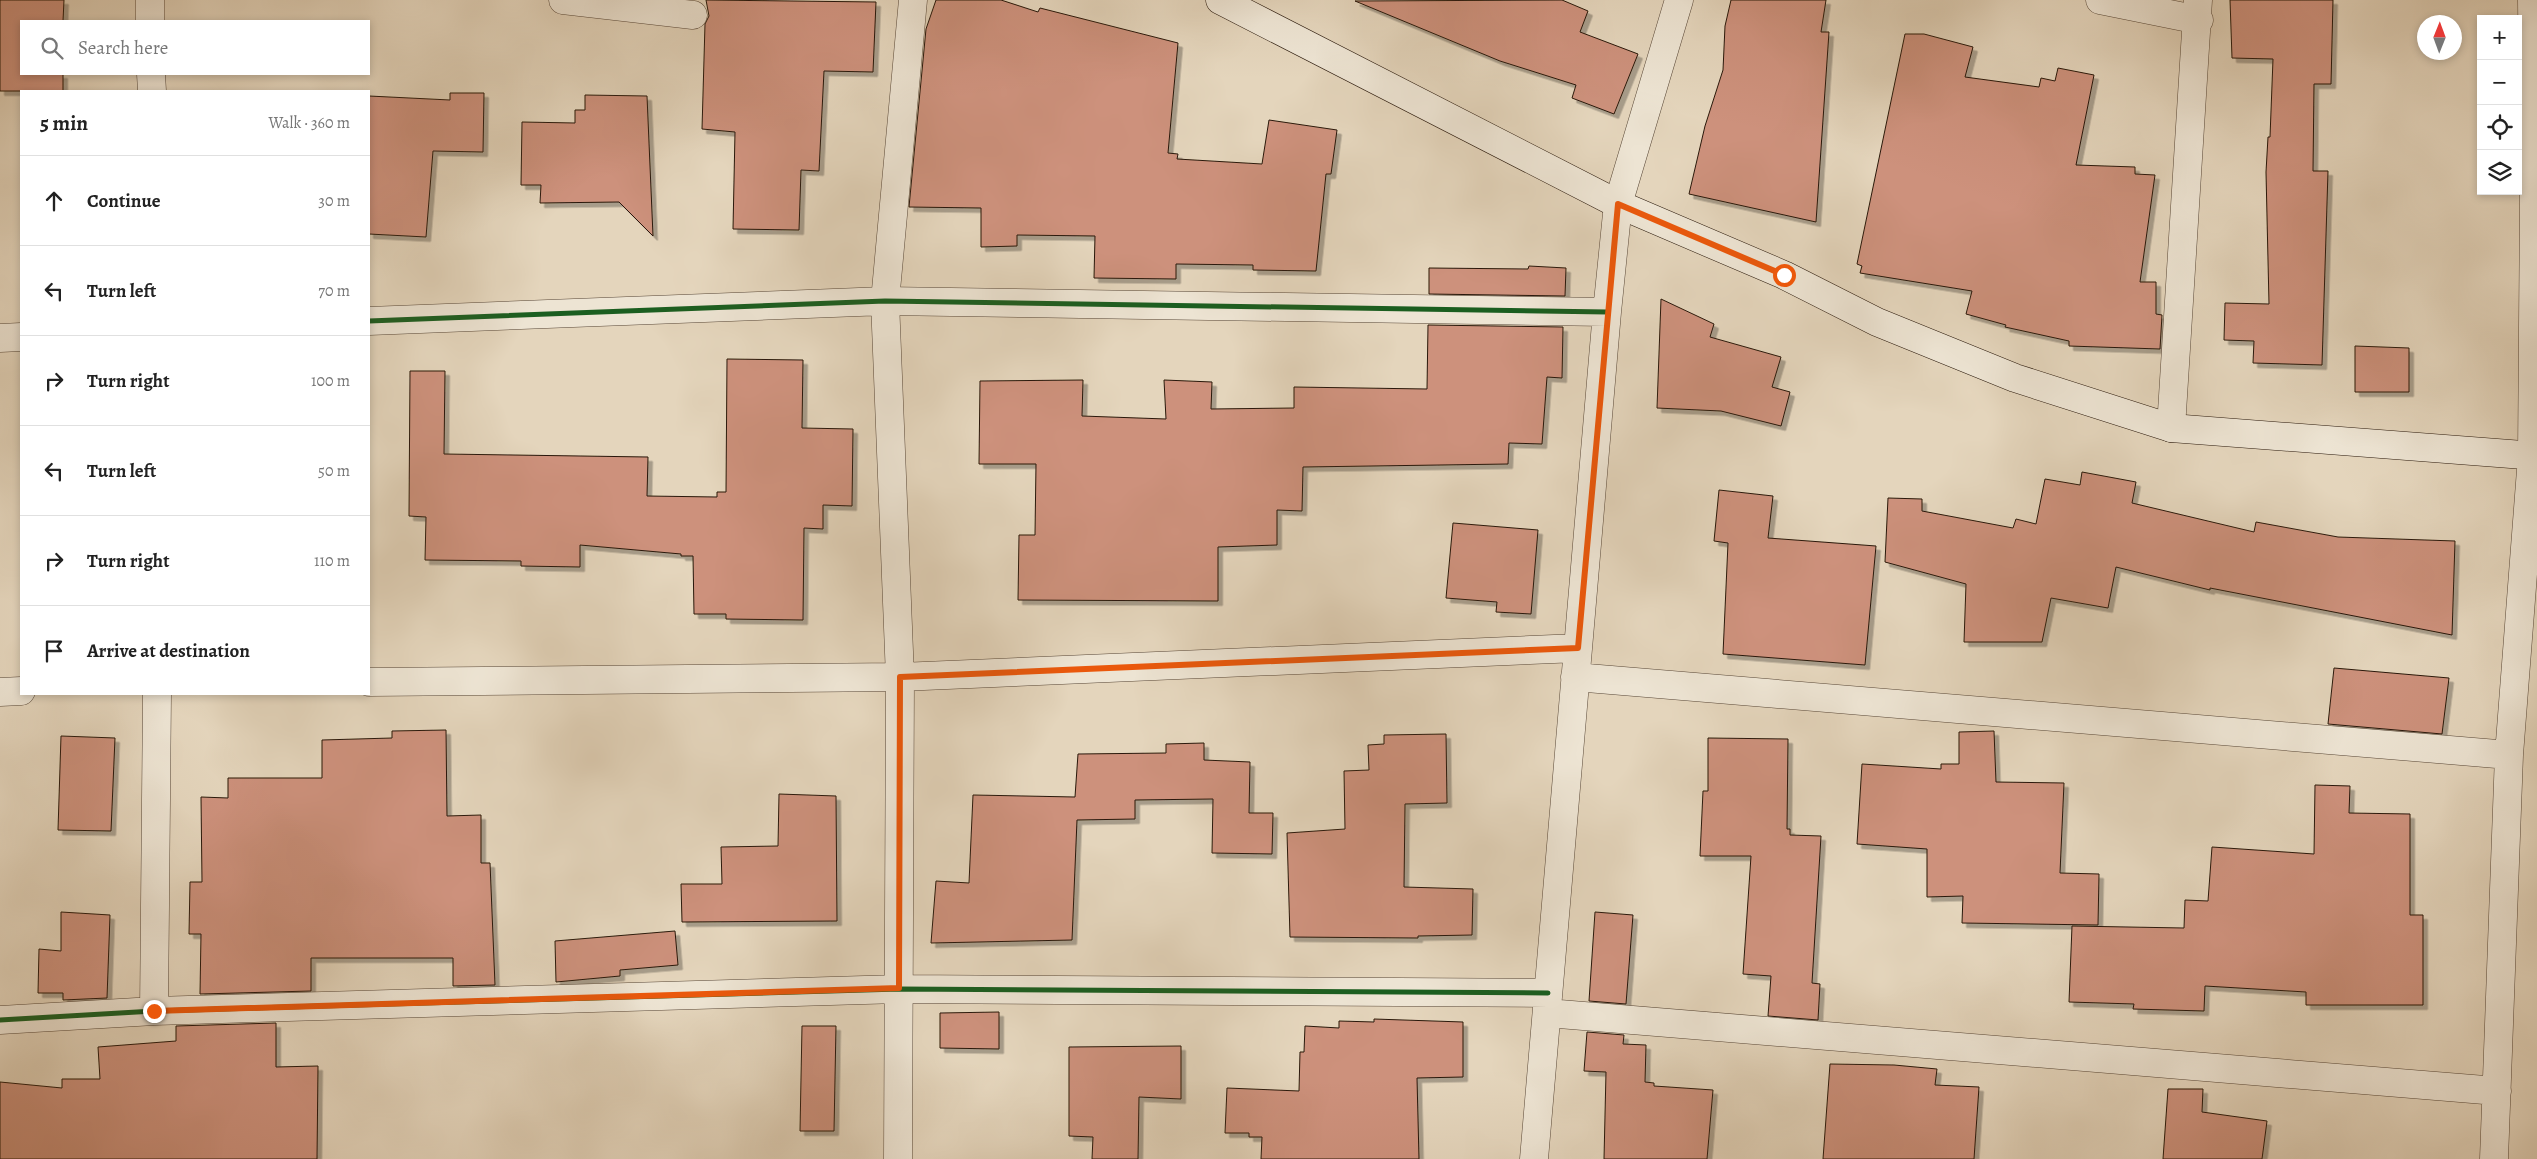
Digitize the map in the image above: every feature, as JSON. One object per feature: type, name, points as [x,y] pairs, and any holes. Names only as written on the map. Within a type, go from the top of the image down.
[{"type":"street","points":[[150,0],[150,20]]},
{"type":"street","points":[[563,0],[693,15]]},
{"type":"street","points":[[898,1159],[900,677],[885,301],[913,0]]},
{"type":"street","points":[[1220,0],[1618,204],[1784,275],[1896,330],[2015,378],[2171,428],[2535,456]]},
{"type":"street","points":[[1534,1159],[1618,204],[1679,0]]},
{"type":"street","points":[[2100,0],[2199,10],[2171,428]]},
{"type":"street","points":[[2494,1159],[2509,755],[2535,456],[2532,0]]},
{"type":"street","points":[[151,75],[152,90]]},
{"type":"street","points":[[370,321],[885,301],[1607,312]]},
{"type":"street","points":[[0,338],[20,337]]},
{"type":"street","points":[[370,682],[900,677],[1578,648]]},
{"type":"street","points":[[1575,677],[2509,755]]},
{"type":"street","points":[[0,692],[20,691]]},
{"type":"street","points":[[154,1011],[157,695]]},
{"type":"street","points":[[0,1020],[154,1011],[899,988],[1547,1003],[2497,1091]]},
{"type":"building","points":[[0,0],[64,0],[63,20],[20,20],[20,75],[63,75],[63,90],[0,91]]},
{"type":"building","points":[[706,0],[876,2],[873,72],[824,71],[819,171],[801,170],[799,230],[733,229],[735,132],[702,129],[705,24],[709,16]]},
{"type":"building","points":[[936,0],[1001,0],[1038,12],[1040,8],[1178,43],[1168,153],[1178,154],[1177,159],[1262,164],[1269,120],[1337,130],[1331,174],[1326,174],[1316,271],[1253,270],[1253,265],[1176,264],[1176,279],[1094,278],[1095,236],[1017,235],[1017,246],[981,247],[981,208],[909,207],[926,29]]},
{"type":"building","points":[[1562,0],[1588,11],[1580,32],[1638,54],[1614,114],[1572,98],[1576,85],[1500,61],[1355,1]]},
{"type":"building","points":[[1731,0],[1826,0],[1821,32],[1829,32],[1816,222],[1689,194],[1705,126],[1723,70],[1725,26]]},
{"type":"building","points":[[2230,0],[2333,0],[2331,84],[2314,84],[2313,171],[2328,171],[2322,365],[2253,363],[2254,341],[2224,340],[2225,303],[2269,304],[2266,172],[2268,137],[2270,137],[2273,59],[2232,58]]},
{"type":"building","points":[[1905,34],[1924,34],[1973,47],[1965,77],[2039,87],[2041,78],[2055,81],[2058,68],[2094,75],[2076,165],[2135,167],[2135,174],[2155,175],[2140,282],[2156,282],[2156,314],[2162,315],[2160,349],[2069,346],[2069,341],[2005,327],[2006,325],[1966,314],[1972,291],[1860,273],[1862,266],[1857,264]]},
{"type":"building","points":[[450,93],[484,93],[483,152],[433,151],[426,237],[370,234],[370,96],[450,100]]},
{"type":"building","points":[[585,95],[647,96],[653,236],[619,202],[540,203],[541,185],[521,185],[522,122],[575,123],[575,110],[585,110]]},
{"type":"building","points":[[1529,266],[1566,268],[1565,296],[1429,294],[1429,268],[1528,269]]},
{"type":"building","points":[[1661,299],[1714,324],[1710,337],[1781,357],[1772,387],[1790,392],[1781,426],[1721,411],[1657,408]]},
{"type":"building","points":[[1428,325],[1563,327],[1562,378],[1547,377],[1542,444],[1509,443],[1508,464],[1303,467],[1302,511],[1277,510],[1277,545],[1218,547],[1218,601],[1018,600],[1019,535],[1035,535],[1036,464],[979,464],[980,381],[1083,380],[1082,416],[1166,419],[1164,380],[1212,382],[1211,409],[1294,408],[1294,387],[1427,389]]},
{"type":"building","points":[[2355,346],[2409,348],[2409,392],[2355,392]]},
{"type":"building","points":[[727,359],[803,360],[802,428],[853,429],[852,506],[823,505],[823,529],[804,528],[803,620],[726,619],[726,614],[694,614],[693,556],[681,556],[681,554],[580,545],[580,567],[521,566],[521,561],[425,560],[426,517],[409,516],[410,371],[445,371],[444,454],[648,457],[647,496],[717,497],[717,492],[726,492]]},
{"type":"building","points":[[2082,472],[2136,482],[2132,503],[2254,532],[2256,522],[2338,537],[2455,541],[2452,635],[2210,588],[2210,590],[2116,567],[2108,608],[2051,598],[2042,642],[1964,642],[1966,584],[1885,562],[1888,498],[1922,499],[1922,511],[2013,528],[2016,519],[2036,524],[2045,479],[2080,485]]},
{"type":"building","points":[[1719,490],[1773,496],[1768,538],[1876,546],[1865,665],[1723,654],[1728,543],[1714,541]]},
{"type":"building","points":[[1453,523],[1538,530],[1531,614],[1496,612],[1497,602],[1446,598]]},
{"type":"building","points":[[2334,668],[2449,678],[2442,734],[2328,724]]},
{"type":"building","points":[[446,730],[447,816],[481,815],[481,863],[490,863],[495,985],[453,986],[453,958],[311,958],[311,991],[200,994],[201,934],[189,934],[190,882],[202,882],[201,797],[228,798],[228,778],[322,778],[322,740],[392,738],[392,731]]},
{"type":"building","points":[[1994,731],[1996,782],[2064,783],[2060,873],[2099,874],[2098,925],[1962,923],[1963,896],[1927,897],[1927,849],[1857,844],[1862,764],[1941,769],[1941,764],[1959,764],[1959,732]]},
{"type":"building","points":[[1446,734],[1447,803],[1405,804],[1404,887],[1473,889],[1472,935],[1418,936],[1418,938],[1290,937],[1287,833],[1345,829],[1344,771],[1369,770],[1368,745],[1384,744],[1384,735]]},
{"type":"building","points":[[61,736],[115,738],[111,831],[58,830]]},
{"type":"building","points":[[1708,738],[1788,739],[1787,829],[1790,829],[1790,835],[1821,836],[1812,983],[1820,984],[1818,1020],[1768,1016],[1771,976],[1743,974],[1751,856],[1700,856],[1703,791],[1708,791]]},
{"type":"building","points":[[1204,743],[1204,760],[1250,762],[1249,813],[1273,813],[1272,854],[1212,853],[1213,799],[1135,800],[1135,819],[1077,820],[1072,940],[931,943],[936,881],[969,883],[973,795],[1075,797],[1078,754],[1166,753],[1166,744]]},
{"type":"building","points":[[2315,785],[2350,786],[2349,813],[2410,814],[2410,915],[2423,915],[2423,1005],[2306,1005],[2306,992],[2205,986],[2204,1011],[2133,1009],[2134,1004],[2069,1002],[2072,926],[2184,928],[2185,900],[2208,901],[2212,847],[2314,854]]},
{"type":"building","points":[[779,794],[836,796],[837,921],[682,922],[681,884],[722,884],[721,847],[778,846]]},
{"type":"building","points":[[61,912],[110,915],[107,998],[63,1000],[63,993],[38,993],[39,949],[61,951]]},
{"type":"building","points":[[1595,912],[1633,915],[1626,1004],[1589,1001]]},
{"type":"building","points":[[675,931],[678,965],[620,970],[620,976],[556,982],[555,941]]},
{"type":"building","points":[[999,1012],[999,1049],[940,1048],[940,1013]]},
{"type":"building","points":[[1374,1019],[1463,1022],[1463,1077],[1417,1078],[1419,1159],[1261,1159],[1262,1137],[1249,1137],[1249,1133],[1225,1133],[1227,1088],[1299,1091],[1300,1052],[1304,1052],[1305,1026],[1339,1028],[1339,1021],[1374,1022]]},
{"type":"building","points":[[276,1023],[276,1067],[318,1066],[317,1159],[0,1159],[0,1082],[62,1088],[62,1079],[100,1079],[98,1047],[176,1041],[176,1026]]},
{"type":"building","points":[[802,1026],[836,1026],[834,1131],[800,1131]]},
{"type":"building","points":[[1587,1032],[1624,1035],[1623,1044],[1646,1045],[1645,1082],[1654,1083],[1654,1086],[1713,1090],[1707,1159],[1604,1159],[1606,1072],[1584,1071]]},
{"type":"building","points":[[1181,1046],[1181,1099],[1139,1097],[1138,1159],[1092,1159],[1093,1137],[1069,1136],[1069,1047]]},
{"type":"building","points":[[1830,1064],[1894,1065],[1937,1069],[1935,1085],[1979,1087],[1974,1159],[1823,1159]]},
{"type":"building","points":[[2168,1089],[2203,1089],[2202,1112],[2267,1121],[2262,1159],[2163,1159]]},
{"type":"cycle path","points":[[370,321],[885,301],[1607,312]]},
{"type":"cycle path","points":[[0,1020],[154,1011],[899,989],[1548,993]]},
{"type":"route","points":[[154,1011],[899,988],[900,677],[1578,648],[1618,204],[1784,275]]}]
